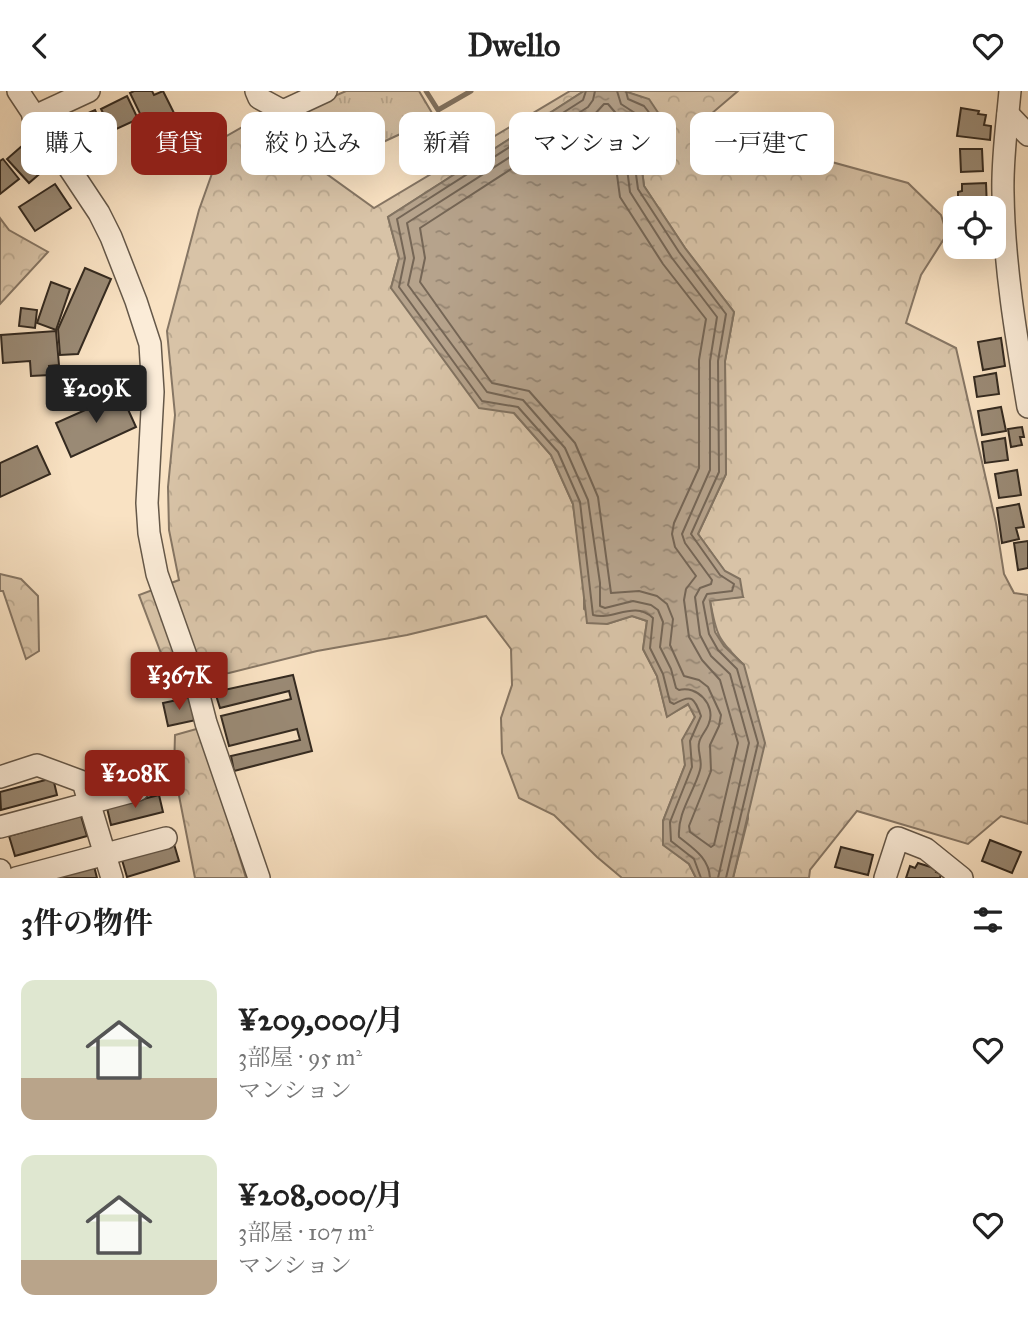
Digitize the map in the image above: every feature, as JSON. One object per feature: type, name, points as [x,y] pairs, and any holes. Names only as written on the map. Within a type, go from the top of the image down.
[{"type":"street","points":[[18,91],[30,112]]},
{"type":"street","points":[[44,112],[89,91]]},
{"type":"street","points":[[256,91],[259,98],[283,111],[326,91]]},
{"type":"street","points":[[1010,91],[1003,191],[1018,283],[1028,407]]},
{"type":"street","points":[[1008,114],[1028,135]]},
{"type":"street","points":[[73,175],[99,213],[111,237],[150,344],[153,392],[147,503],[149,533],[158,574],[197,684],[206,723],[259,878]]},
{"type":"street","points":[[0,776],[37,765],[83,782],[111,878]]},
{"type":"street","points":[[0,827],[138,790]]},
{"type":"street","points":[[16,878],[166,838]]},
{"type":"street","points":[[885,878],[898,838],[926,849],[962,878]]},
{"type":"street","points":[[0,870],[1,878]]},
{"type":"green space","points":[[346,91],[419,91],[431,112],[399,112],[399,135],[385,141],[385,112],[298,112]]},
{"type":"green space","points":[[570,91],[584,91],[551,112],[535,112]]},
{"type":"green space","points":[[624,91],[738,91],[713,112],[690,112],[690,175],[834,175],[834,163],[908,183],[941,215],[943,240],[921,275],[906,323],[956,348],[996,523],[1004,574],[1014,593],[1028,595],[1028,824],[1001,816],[968,844],[857,811],[810,870],[809,878],[733,878],[748,819],[744,665],[720,636],[710,600],[743,597],[698,534],[726,474],[725,361],[734,312],[685,248],[644,186],[643,175],[676,175],[676,112],[646,112],[649,100]]},
{"type":"green space","points":[[509,127],[509,139],[495,148],[495,136]]},
{"type":"green space","points":[[241,128],[241,175],[328,175],[374,208],[429,175],[453,175],[388,217],[399,258],[391,288],[514,413],[551,455],[573,504],[584,585],[584,609],[607,624],[632,616],[647,621],[643,649],[657,676],[667,716],[689,704],[695,717],[683,740],[685,765],[663,821],[664,845],[689,864],[696,878],[622,878],[554,815],[519,798],[502,753],[501,718],[512,685],[511,649],[486,616],[407,635],[317,651],[229,673],[170,677],[139,595],[179,580],[169,530],[168,487],[175,415],[167,331],[199,210],[211,175],[227,175],[227,136]]},
{"type":"green space","points":[[0,218],[9,230],[48,252],[0,304]]},
{"type":"green space","points":[[0,574],[21,579],[38,596],[39,651],[26,659],[3,591],[0,591]]},
{"type":"green space","points":[[200,728],[246,878],[195,878],[174,770],[175,735]]},
{"type":"water","points":[[584,91],[624,91],[649,99],[658,112],[551,112]]},
{"type":"water","points":[[509,139],[509,175],[643,175],[644,186],[685,248],[734,312],[725,361],[726,474],[698,534],[725,571],[740,579],[743,597],[710,601],[715,632],[724,646],[744,665],[765,743],[733,878],[696,878],[689,864],[663,845],[663,821],[685,765],[682,740],[695,717],[688,704],[667,717],[657,676],[643,649],[647,621],[632,616],[607,624],[587,623],[573,504],[551,455],[514,413],[479,408],[391,288],[399,258],[388,217],[453,175],[495,175],[495,148]]},
{"type":"building","points":[[152,91],[154,95],[163,91],[174,112],[139,112],[130,93]]},
{"type":"building","points":[[127,96],[135,112],[131,112],[131,122],[117,129],[117,112],[102,112],[101,109]]},
{"type":"building","points":[[961,108],[986,115],[984,125],[991,126],[990,140],[957,136]]},
{"type":"building","points":[[21,147],[21,174],[7,159]]},
{"type":"building","points":[[960,149],[982,149],[983,171],[961,172]]},
{"type":"building","points":[[3,159],[19,179],[0,194],[0,161]]},
{"type":"building","points":[[22,175],[38,175],[29,183]]},
{"type":"building","points":[[986,183],[987,196],[958,196],[958,192],[962,191],[962,184]]},
{"type":"building","points":[[55,184],[71,208],[35,231],[19,207]]},
{"type":"building","points":[[85,268],[111,279],[78,354],[60,355],[58,329]]},
{"type":"building","points":[[51,282],[70,289],[56,330],[37,323]]},
{"type":"building","points":[[21,308],[37,310],[35,328],[19,326]]},
{"type":"building","points":[[56,331],[59,365],[49,366],[50,375],[31,376],[30,361],[3,363],[1,335]]},
{"type":"building","points":[[1001,338],[1005,366],[983,370],[978,342]]},
{"type":"building","points":[[996,373],[999,394],[977,397],[974,377]]},
{"type":"building","points":[[121,394],[136,427],[71,457],[56,423]]},
{"type":"building","points":[[1001,407],[1006,431],[982,435],[978,411]]},
{"type":"building","points":[[1022,427],[1022,445],[1011,447],[1008,429]]},
{"type":"building","points":[[1005,438],[1008,460],[985,463],[982,442]]},
{"type":"building","points":[[37,446],[50,474],[0,497],[0,463]]},
{"type":"building","points":[[1017,470],[1021,495],[999,498],[995,474]]},
{"type":"building","points":[[1019,504],[1024,527],[1016,528],[1019,539],[1002,543],[997,508]]},
{"type":"building","points":[[1028,541],[1028,568],[1018,570],[1014,543]]},
{"type":"building","points":[[293,675],[312,751],[234,771],[231,756],[300,740],[297,729],[229,746],[221,716],[291,699],[289,691],[220,708],[215,692]]},
{"type":"building","points":[[191,697],[196,720],[168,726],[163,703]]},
{"type":"building","points":[[53,778],[57,795],[1,810],[0,792]]},
{"type":"building","points":[[159,795],[163,812],[111,825],[107,808]]},
{"type":"building","points":[[81,816],[87,836],[15,856],[9,836]]},
{"type":"building","points":[[990,840],[1021,852],[1012,873],[982,861]]},
{"type":"building","points":[[174,844],[179,861],[127,877],[122,860]]},
{"type":"building","points":[[841,847],[873,855],[868,875],[835,867]]},
{"type":"building","points":[[918,863],[937,869],[936,872],[941,874],[940,878],[906,878],[910,866],[915,868]]},
{"type":"building","points":[[94,866],[97,878],[50,878]]},
{"type":"waterway","points":[[426,91],[438,110],[471,91]]}]
